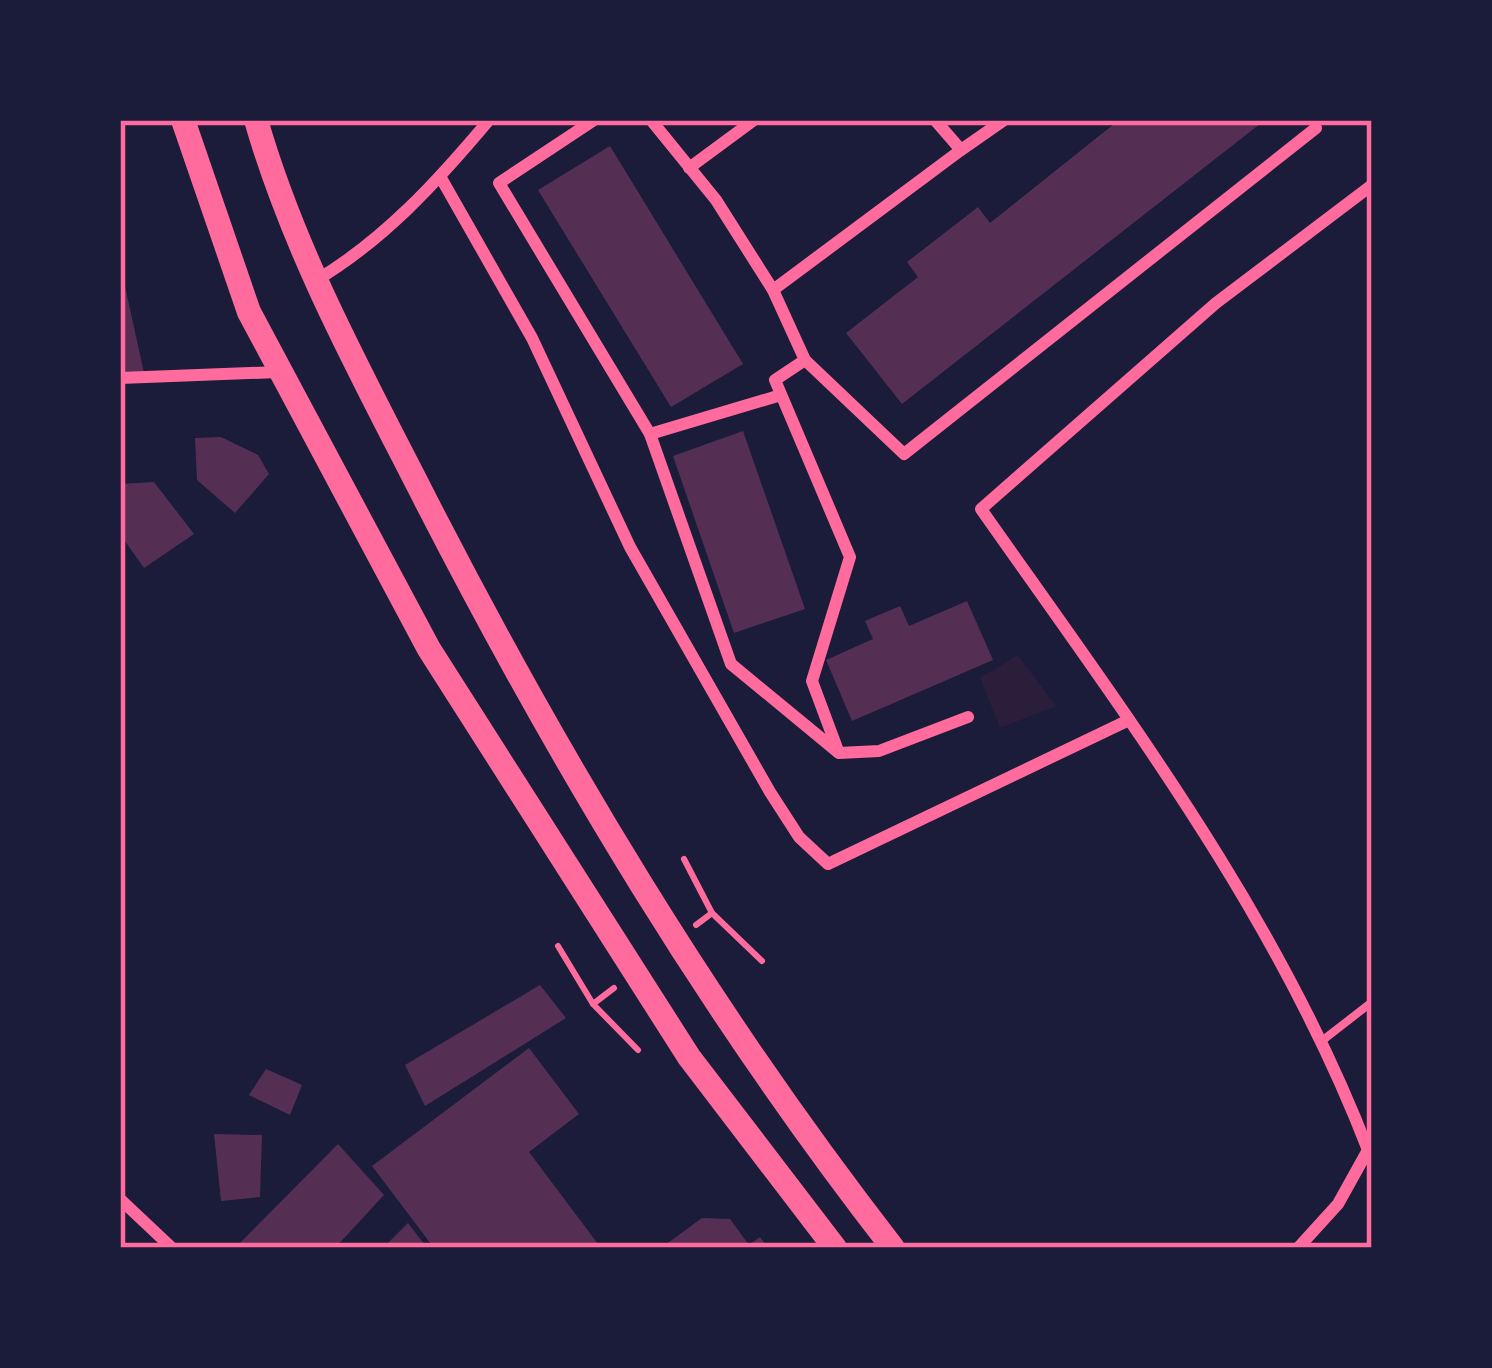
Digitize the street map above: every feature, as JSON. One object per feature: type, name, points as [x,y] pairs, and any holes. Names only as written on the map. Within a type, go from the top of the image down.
[{"type":"main road","points":[[183,120],[249,312],[454,688],[689,1057],[835,1248]]},
{"type":"main road","points":[[256,120],[314,282],[526,694],[637,885],[807,1138],[893,1248]]},
{"type":"street","points":[[314,282],[359,255],[441,178],[489,120]]},
{"type":"street","points":[[594,120],[500,183],[650,434],[731,664],[839,753],[879,751],[968,717]]},
{"type":"street","points":[[651,120],[773,290],[805,360],[904,454],[1316,128]]},
{"type":"street","points":[[689,168],[754,120]]},
{"type":"street","points":[[935,120],[961,150]]},
{"type":"street","points":[[773,290],[1004,120]]},
{"type":"street","points":[[441,178],[532,338],[630,547],[770,792],[799,837],[828,864],[1129,720]]},
{"type":"street","points":[[1298,1248],[1338,1204],[1371,1153],[1323,1040],[1200,821],[981,509],[1216,303],[1372,185]]},
{"type":"street","points":[[805,360],[775,380],[850,557],[812,682],[839,753]]},
{"type":"street","points":[[120,378],[278,372]]},
{"type":"street","points":[[650,434],[781,395]]},
{"type":"street","points":[[120,1198],[172,1248]]},
{"type":"lane","points":[[1323,1040],[1372,1002]]},
{"type":"path","points":[[684,859],[712,913],[762,962]]},
{"type":"path","points":[[558,946],[593,1004],[638,1050]]},
{"type":"shaded area","points":[[1018,655],[1056,706],[1000,728],[980,678]]},
{"type":"building","points":[[1119,120],[1265,120],[902,404],[846,333],[918,277],[907,262],[978,207],[990,223]]},
{"type":"building","points":[[610,146],[743,364],[671,407],[538,190]]},
{"type":"building","points":[[122,273],[145,377],[120,378]]},
{"type":"building","points":[[743,431],[805,609],[734,633],[673,456]]},
{"type":"building","points":[[221,437],[258,455],[269,474],[235,513],[197,480],[195,438]]},
{"type":"building","points":[[154,482],[194,534],[144,568],[120,534],[120,484]]},
{"type":"building","points":[[967,601],[993,660],[852,721],[826,660],[873,639],[865,621],[900,606],[909,626]]},
{"type":"building","points":[[540,985],[566,1018],[425,1106],[405,1065]]},
{"type":"building","points":[[529,1048],[579,1114],[529,1152],[601,1248],[434,1248],[372,1166]]},
{"type":"building","points":[[266,1069],[302,1085],[290,1115],[249,1095]]},
{"type":"building","points":[[214,1134],[262,1135],[260,1197],[221,1201]]},
{"type":"building","points":[[338,1144],[384,1195],[335,1248],[235,1248]]},
{"type":"building","points":[[702,1218],[730,1219],[749,1245],[760,1237],[768,1248],[661,1248]]},
{"type":"building","points":[[408,1223],[427,1248],[383,1248]]}]
